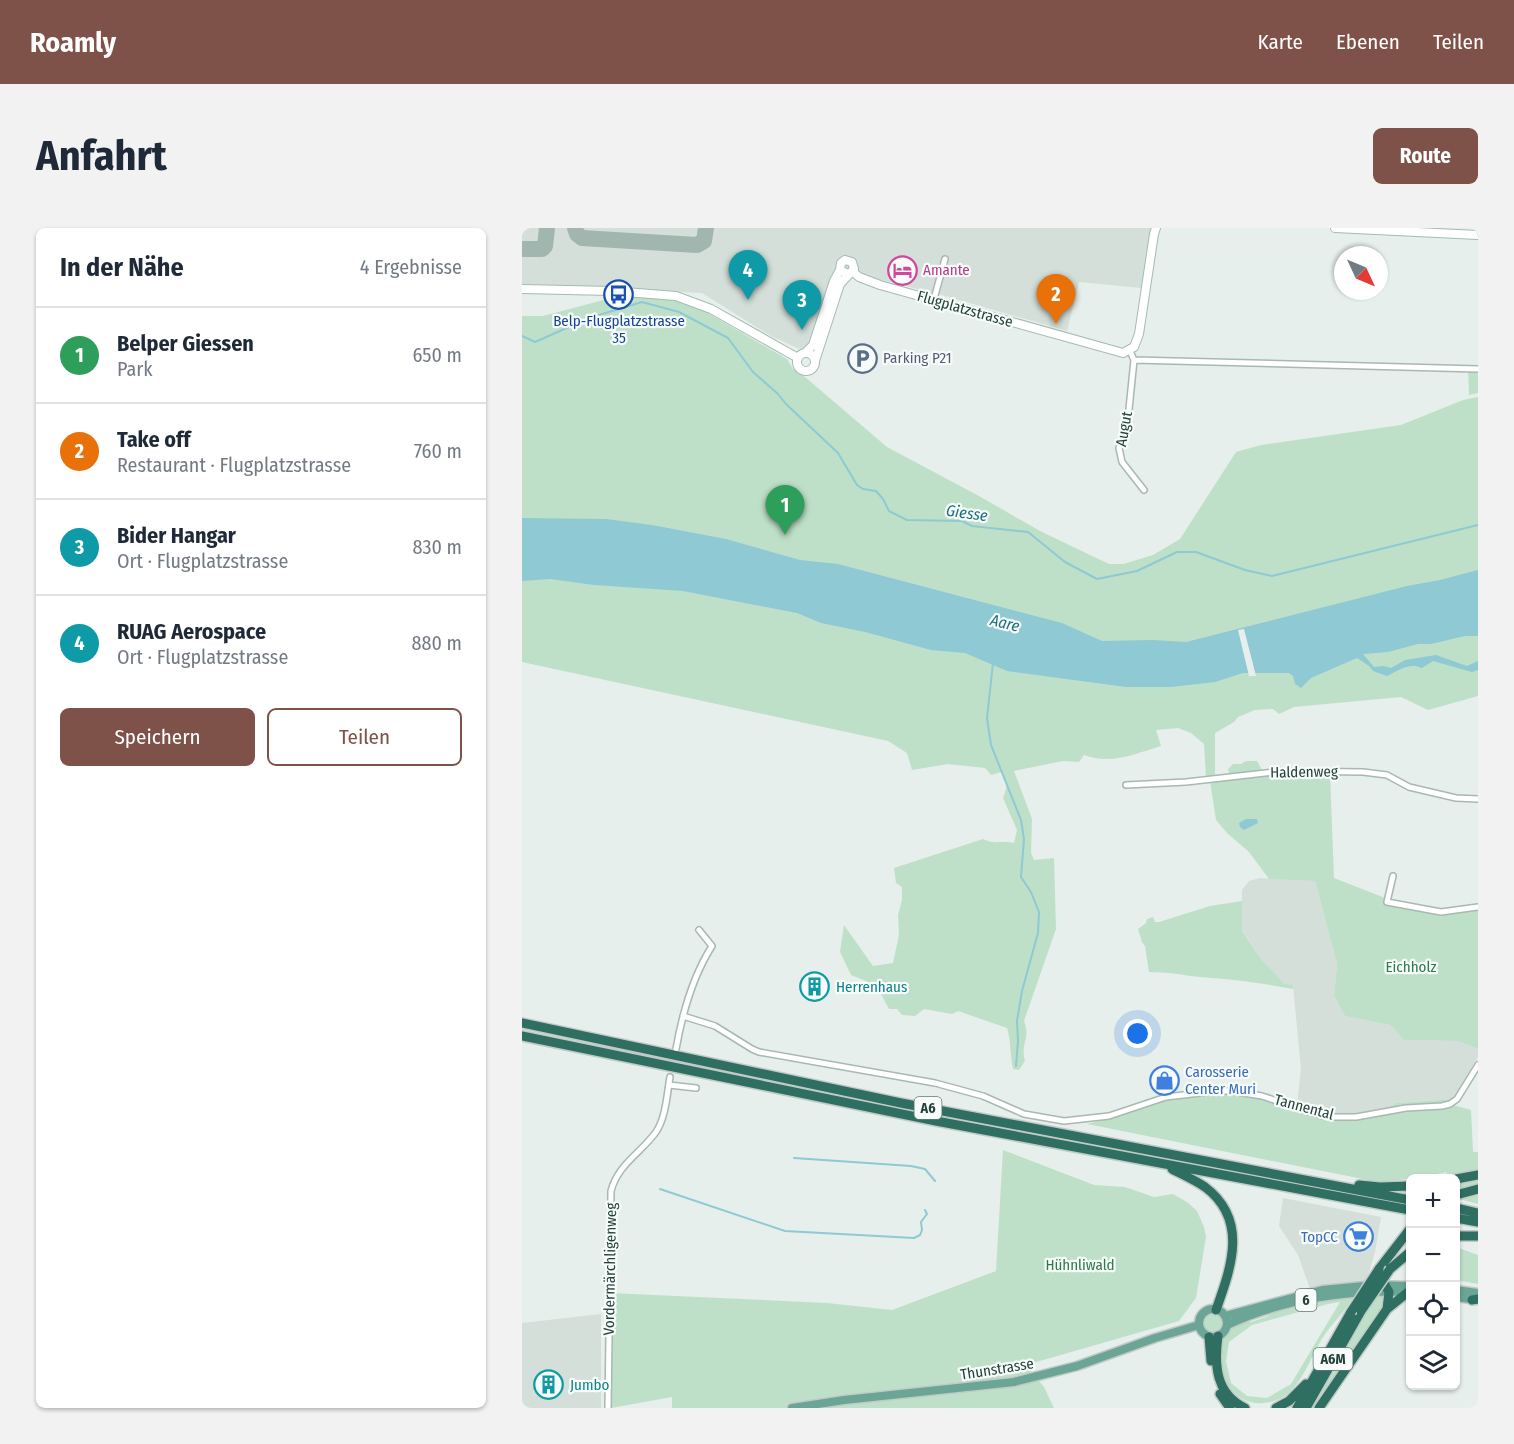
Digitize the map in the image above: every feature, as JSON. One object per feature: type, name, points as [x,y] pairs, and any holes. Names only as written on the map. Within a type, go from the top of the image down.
[{"type":"highway","name":"A6","points":[[522,1023],[837,1090],[1406,1199]]},
{"type":"highway","name":"A6","points":[[522,1036],[813,1097],[1406,1209]]},
{"type":"highway","points":[[1162,1164],[1206,1187],[1220,1202],[1230,1222],[1233,1244],[1232,1263],[1216,1310]]},
{"type":"highway","points":[[1460,1178],[1478,1175]]},
{"type":"highway","points":[[1314,1182],[1339,1182],[1380,1187],[1406,1186]]},
{"type":"highway","points":[[1460,1194],[1478,1189]]},
{"type":"highway","points":[[1460,1209],[1478,1213]]},
{"type":"highway","points":[[1460,1219],[1478,1222]]},
{"type":"highway","name":"A6M","points":[[1306,1408],[1379,1269],[1406,1234]]},
{"type":"highway","points":[[1460,1236],[1478,1236]]},
{"type":"highway","name":"A6M","points":[[1297,1408],[1312,1378],[1356,1311],[1390,1269],[1406,1255]]},
{"type":"highway","points":[[1387,1288],[1387,1309]]},
{"type":"highway","points":[[1319,1408],[1387,1309],[1406,1293]]},
{"type":"highway","points":[[1214,1337],[1214,1382],[1230,1408]]},
{"type":"highway","points":[[1214,1337],[1219,1380],[1230,1398],[1245,1408]]},
{"type":"highway","points":[[1276,1408],[1289,1401],[1312,1378]]},
{"type":"main road","name":"6","points":[[1225,1316],[1311,1292],[1344,1287],[1406,1290]]},
{"type":"main road","name":"6","points":[[1227,1325],[1301,1301],[1387,1288]]},
{"type":"main road","points":[[1460,1292],[1477,1298]]},
{"type":"main road","points":[[1460,1297],[1477,1298]]},
{"type":"main road","points":[[1216,1310],[1225,1316],[1227,1325],[1224,1332],[1214,1337],[1202,1332],[1199,1325],[1204,1313],[1216,1310]]},
{"type":"main road","name":"Thunstrasse","points":[[792,1408],[844,1400],[1014,1382],[1077,1365],[1199,1325]]},
{"type":"street","points":[[1156,228],[1139,334],[1130,351],[1134,360],[1478,369]]},
{"type":"street","points":[[1335,228],[1478,235]]},
{"type":"street","points":[[934,299],[945,259]]},
{"type":"street","points":[[798,358],[813,345],[834,281],[847,272]]},
{"type":"street","points":[[798,358],[798,367],[806,371],[813,368],[840,284],[847,272]]},
{"type":"street","name":"Flugplatzstrasse","points":[[847,272],[880,285],[1114,352],[1130,351]]},
{"type":"street","points":[[522,289],[612,291],[676,296],[722,314],[798,358]]},
{"type":"street","points":[[806,352],[812,355],[815,361]]},
{"type":"street","name":"Augut","points":[[1134,360],[1128,419],[1119,448],[1122,462],[1144,490]]},
{"type":"street","name":"Haldenweg","points":[[1126,785],[1186,782],[1283,771],[1363,772],[1387,775],[1409,787],[1456,798],[1478,799]]},
{"type":"street","points":[[1393,876],[1387,902],[1441,912],[1478,907]]},
{"type":"street","points":[[676,1049],[683,1016],[712,946],[699,930]]},
{"type":"street","name":"Tannental","points":[[683,1016],[710,1023],[759,1052],[948,1086],[983,1096],[1024,1114],[1064,1121],[1109,1116],[1166,1097],[1232,1091],[1262,1096],[1319,1115],[1356,1117],[1406,1108],[1450,1104],[1462,1094],[1478,1065]]},
{"type":"street","name":"Vordermärchligenweg","points":[[608,1408],[611,1191],[622,1167],[657,1130],[670,1077]]},
{"type":"street","points":[[669,1085],[696,1088]]},
{"type":"shaded area","points":[[522,228],[1152,228],[1141,288],[1079,282],[1067,331],[942,295],[841,270],[827,294],[806,352],[771,336],[702,293],[522,285]]},
{"type":"shaded area","points":[[1260,878],[1315,881],[1337,964],[1334,996],[1345,1016],[1390,1025],[1404,1040],[1458,1041],[1478,1049],[1478,1057],[1453,1099],[1396,1103],[1387,1108],[1343,1115],[1297,1105],[1301,1069],[1293,986],[1285,984],[1260,958],[1242,929],[1242,890],[1249,881]]},
{"type":"shaded area","points":[[1283,1198],[1381,1217],[1375,1252],[1366,1283],[1310,1289],[1298,1255],[1279,1226]]},
{"type":"shaded area","points":[[601,1314],[601,1408],[522,1408],[522,1323]]},
{"type":"green space","points":[[647,296],[674,299],[701,309],[787,359],[793,369],[887,447],[1040,531],[1109,564],[1123,564],[1153,555],[1180,539],[1236,452],[1261,445],[1401,425],[1463,400],[1478,397],[1478,696],[1428,710],[1401,697],[1294,707],[1279,714],[1273,709],[1255,710],[1238,717],[1234,722],[1215,733],[1215,774],[1212,777],[1206,777],[1204,744],[1191,733],[1178,728],[1156,730],[1161,746],[1132,755],[1103,759],[1084,755],[1079,762],[1063,761],[1014,771],[1032,819],[1031,853],[1034,860],[1054,858],[1056,929],[1024,1021],[1026,1027],[1025,1061],[1019,1070],[1013,1069],[1007,1028],[958,1011],[952,1014],[924,1009],[915,1016],[902,1015],[897,1009],[889,1009],[881,994],[866,981],[851,975],[840,952],[844,925],[873,966],[893,963],[899,935],[898,915],[902,900],[902,887],[896,883],[894,868],[983,839],[991,842],[1014,843],[1017,830],[1003,798],[1007,786],[1001,772],[991,775],[985,768],[948,764],[912,770],[907,753],[888,741],[522,662],[522,316],[543,316],[611,298]]},
{"type":"green space","points":[[1468,369],[1478,371],[1478,393],[1469,395]]},
{"type":"green space","name":"Eichholz","points":[[1257,761],[1262,770],[1270,772],[1274,768],[1292,768],[1330,773],[1334,878],[1398,903],[1440,911],[1478,907],[1478,1049],[1458,1041],[1404,1040],[1390,1025],[1345,1016],[1334,996],[1337,964],[1315,881],[1269,879],[1249,852],[1216,820],[1210,781],[1230,777],[1228,769],[1233,764]]},
{"type":"green space","points":[[1242,901],[1242,930],[1260,958],[1285,984],[1293,985],[1293,989],[1235,980],[1149,972],[1145,946],[1138,929],[1146,923],[1147,919],[1153,917],[1155,922],[1159,922],[1210,906]]},
{"type":"green space","points":[[1236,1093],[1343,1115],[1387,1108],[1396,1103],[1453,1099],[1453,1105],[1471,1110],[1473,1152],[1478,1152],[1478,1204],[1460,1199],[1460,1174],[1447,1174],[1447,1172],[1406,1174],[1406,1179],[1383,1183],[1087,1124],[1148,1104],[1196,1096]]},
{"type":"green space","name":"Hühnliwald","points":[[1003,1150],[1094,1185],[1125,1187],[1154,1197],[1173,1194],[1197,1211],[1206,1237],[1196,1298],[1179,1321],[1026,1365],[1044,1387],[1054,1408],[672,1408],[672,1397],[611,1408],[610,1293],[827,1303],[892,1310],[996,1271]]},
{"type":"green space","points":[[1460,1248],[1478,1255],[1478,1284],[1460,1281]]},
{"type":"green space","points":[[1387,1294],[1382,1309],[1317,1408],[1311,1408],[1375,1296]]},
{"type":"green space","points":[[1354,1297],[1321,1340],[1303,1375],[1287,1395],[1276,1401],[1257,1403],[1243,1399],[1232,1390],[1226,1380],[1222,1358],[1219,1354],[1224,1337],[1230,1329],[1245,1320],[1251,1322],[1280,1310]],"holes":[[[1340,1302],[1291,1384],[1267,1398],[1247,1396],[1231,1383],[1226,1361],[1229,1342],[1252,1325]]]},
{"type":"green space","points":[[1213,1314],[1220,1317],[1223,1324],[1220,1331],[1213,1334],[1206,1331],[1203,1324],[1206,1317]]},
{"type":"water","name":"Aare","points":[[522,518],[606,519],[726,539],[800,560],[838,564],[1062,623],[1102,641],[1186,642],[1478,570],[1478,636],[1465,636],[1388,652],[1363,654],[1374,667],[1391,668],[1405,660],[1436,655],[1467,666],[1478,661],[1478,670],[1472,672],[1433,661],[1422,668],[1409,666],[1387,676],[1373,671],[1357,658],[1311,678],[1301,688],[1295,684],[1293,676],[1289,673],[1243,673],[1215,682],[1171,687],[1126,687],[1007,671],[965,653],[931,650],[821,623],[797,613],[683,591],[594,585],[550,579],[522,581]]},
{"type":"water","points":[[1246,819],[1257,819],[1258,823],[1244,830],[1239,823]]},
{"type":"pier","points":[[1244,629],[1256,676],[1249,676],[1238,630]]},
{"type":"waterway","name":"Giesse","points":[[522,336],[535,342],[589,318],[642,302],[679,312],[728,338],[753,372],[838,453],[857,485],[863,489],[876,491],[889,511],[907,520],[962,521],[972,526],[1028,532],[1065,562],[1097,579],[1137,571],[1177,552],[1196,552],[1245,570],[1272,576],[1478,525]]},
{"type":"waterway","points":[[993,663],[987,718],[991,745],[1021,820],[1024,839],[1021,877],[1031,892],[1039,912],[1038,933],[1022,991],[1017,1021],[1016,1066]]},
{"type":"waterway","points":[[794,1158],[911,1166],[925,1169],[935,1181]]},
{"type":"waterway","points":[[660,1189],[785,1231],[914,1238],[920,1235],[922,1230],[921,1222],[927,1214],[925,1210]]},
{"type":"taxiway","points":[[522,249],[542,249],[545,246],[547,228]]},
{"type":"taxiway","points":[[575,228],[577,234],[582,238],[697,245],[704,241],[706,228]]},
{"type":"place","name":"Amante","points":[[902,270]]},
{"type":"place","name":"Belp-Flugplatzstrasse 35","points":[[619,294]]},
{"type":"place","name":"RUAG Aerospace","points":[[748,300]]},
{"type":"place","name":"Take off","points":[[1056,324]]},
{"type":"place","name":"Bider Hangar","points":[[802,330]]},
{"type":"place","name":"Parking P21","points":[[862,358]]},
{"type":"place","name":"Belper Giessen","points":[[785,535]]},
{"type":"place","name":"Herrenhaus","points":[[815,987]]},
{"type":"place","name":"Carosserie Center Muri","points":[[1164,1081]]},
{"type":"place","name":"TopCC","points":[[1359,1237]]},
{"type":"place","name":"Jumbo","points":[[549,1385]]}]
